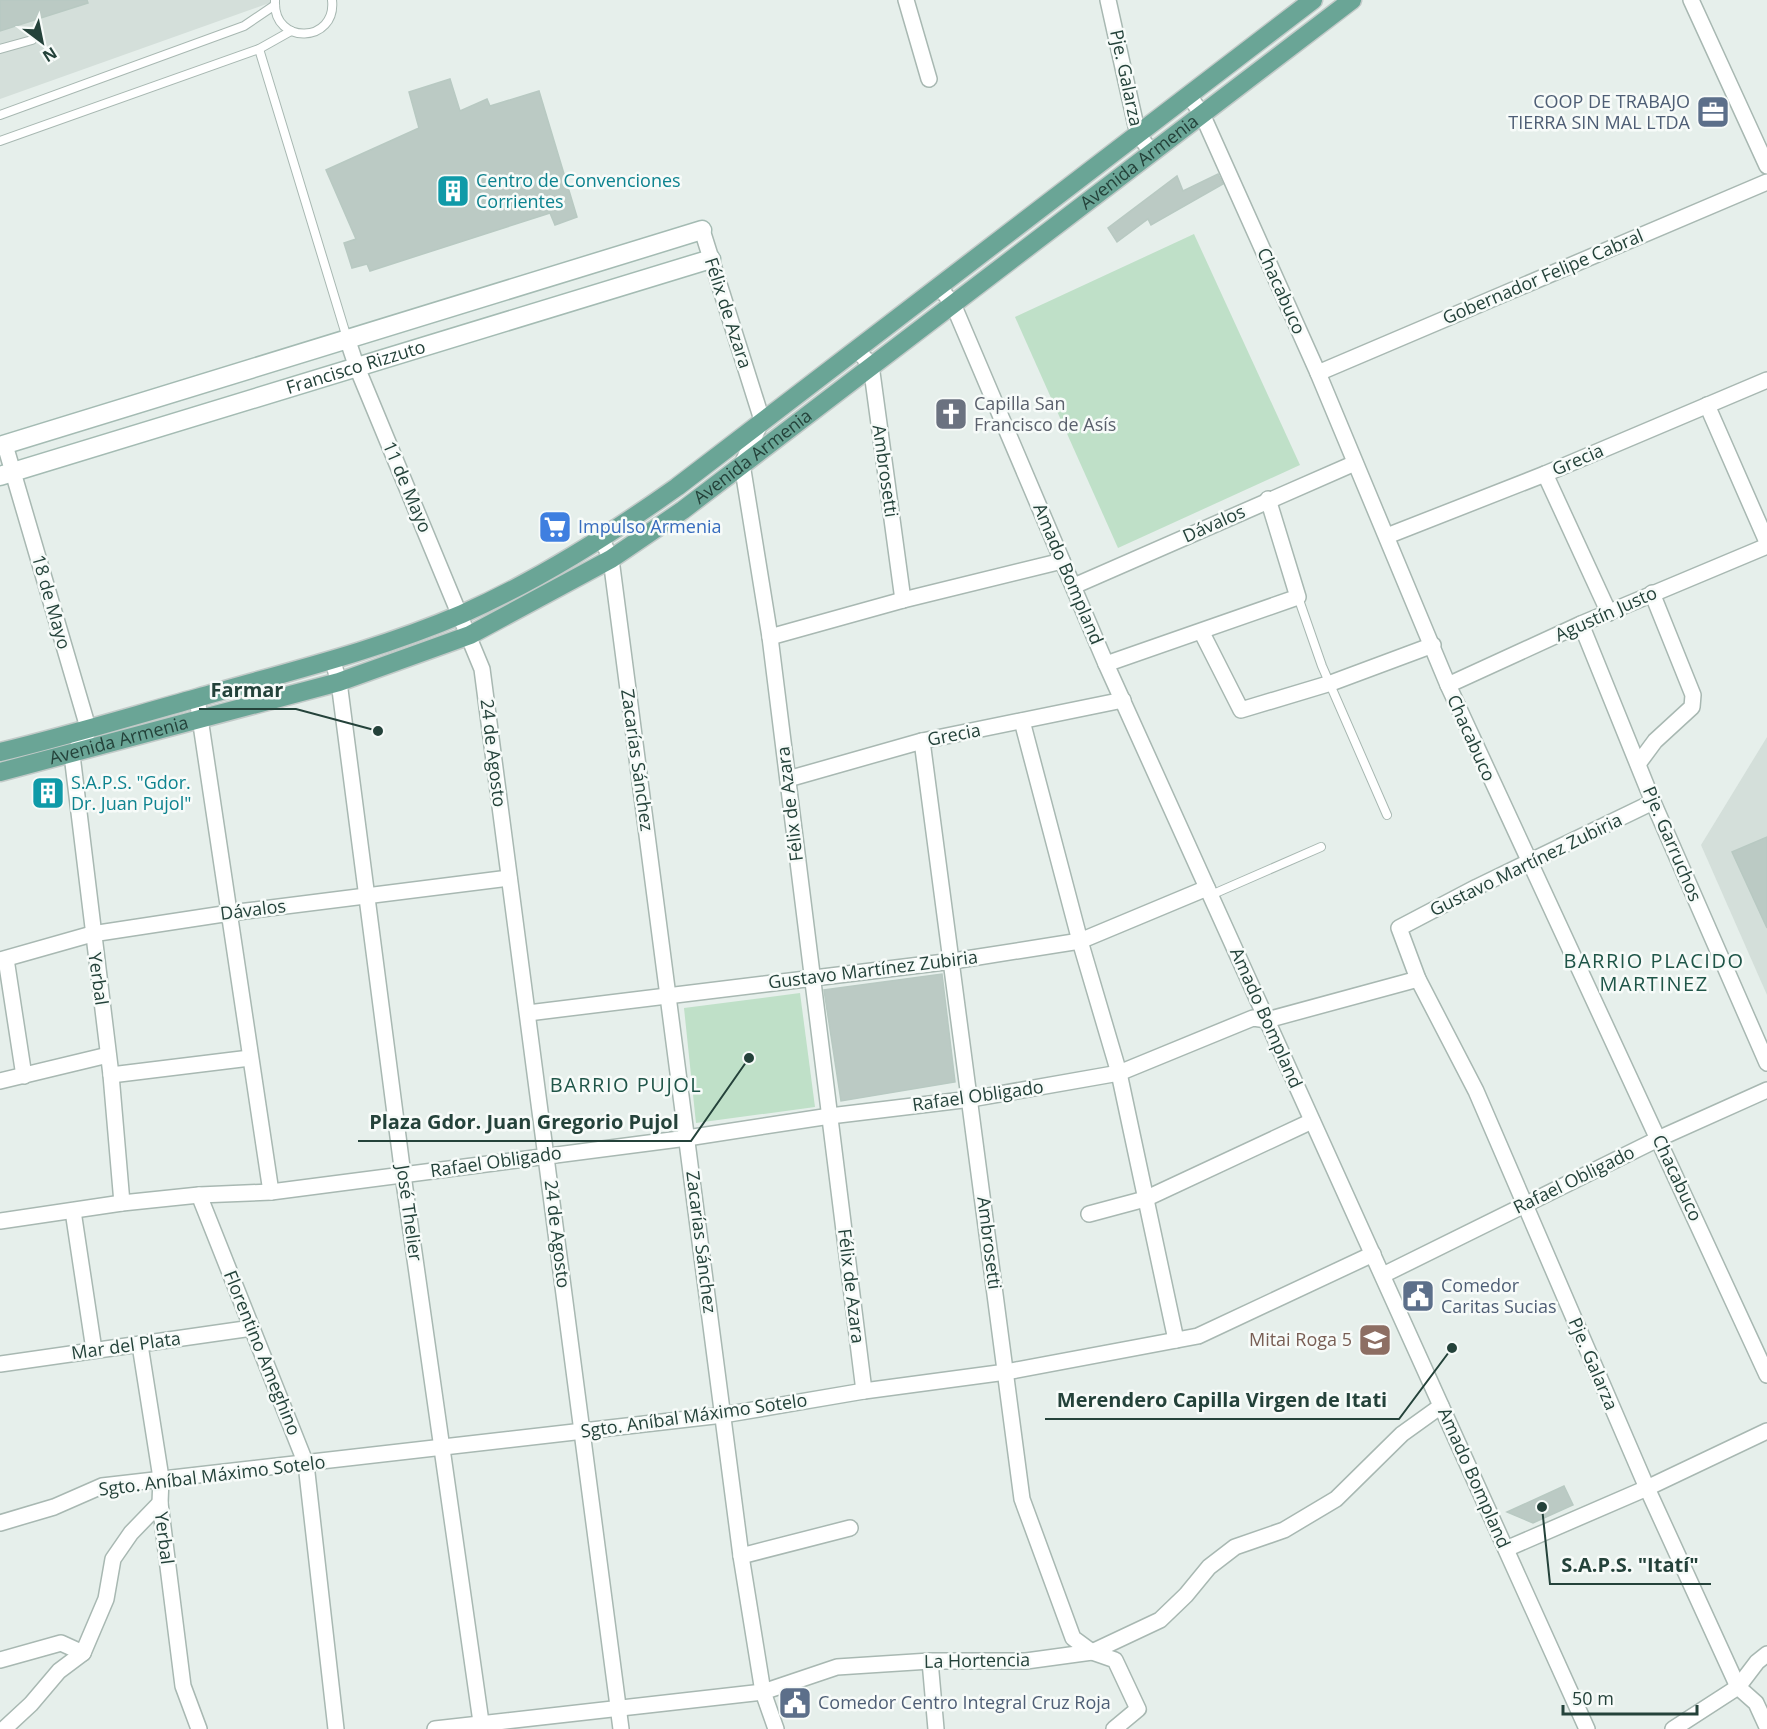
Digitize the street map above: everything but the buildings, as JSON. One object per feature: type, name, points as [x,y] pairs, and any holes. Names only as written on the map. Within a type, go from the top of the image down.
[{"type":"main road","name":"Avenida Armenia","points":[[0,752],[89,730],[197,698],[333,662],[461,614],[522,585],[602,540],[677,487],[1313,0]]},
{"type":"main road","name":"Avenida Armenia","points":[[0,772],[72,755],[339,682],[470,634],[531,604],[611,559],[683,510],[1352,0]]},
{"type":"street","points":[[906,0],[929,79]]},
{"type":"street","name":"Pje. Galarza","points":[[1108,0],[1138,135],[1152,152]]},
{"type":"street","points":[[1691,0],[1767,166]]},
{"type":"street","name":"Chacabuco","points":[[1189,96],[1202,114],[1318,373],[1448,685],[1528,863],[1659,1138],[1767,1375]]},
{"type":"street","name":"Gobernador Felipe Cabral","points":[[1318,373],[1767,182]]},
{"type":"street","name":"Francisco Rizzuto","points":[[2,445],[702,230]]},
{"type":"street","name":"Félix de Azara","points":[[702,230],[762,420]]},
{"type":"street","name":"Francisco Rizzuto","points":[[6,474],[356,365],[711,259]]},
{"type":"street","name":"Amado Bompland","points":[[938,286],[953,304],[1106,664],[1587,1729]]},
{"type":"street","name":"11 de Mayo","points":[[347,338],[356,365],[470,634]]},
{"type":"street","points":[[856,349],[871,365]]},
{"type":"street","name":"Ambrosetti","points":[[871,365],[903,600]]},
{"type":"street","name":"Grecia","points":[[1387,536],[1545,474],[1767,380]]},
{"type":"street","points":[[1707,405],[1767,544]]},
{"type":"street","points":[[742,464],[762,420]]},
{"type":"street","name":"18 de Mayo","points":[[2,445],[6,474],[89,730]]},
{"type":"street","name":"Dávalos","points":[[1074,586],[1268,499],[1355,463]]},
{"type":"street","name":"Félix de Azara","points":[[742,464],[770,637],[864,1391]]},
{"type":"street","points":[[1545,474],[1609,613]]},
{"type":"street","points":[[1106,664],[1202,633],[1298,597],[1268,499]]},
{"type":"street","name":"Zacarías Sánchez","points":[[602,540],[611,559],[741,1556],[763,1692],[776,1729]]},
{"type":"street","name":"Agustín Justo","points":[[1448,685],[1581,624],[1767,544]]},
{"type":"street","points":[[770,637],[903,600],[1062,561]]},
{"type":"street","points":[[1638,764],[1655,741],[1692,707],[1693,695],[1652,593]]},
{"type":"street","name":"Pje. Garruchos","points":[[1581,624],[1653,802],[1767,1063]]},
{"type":"street","points":[[1202,633],[1241,710],[1330,683],[1433,645]]},
{"type":"street","name":"24 de Agosto","points":[[470,634],[482,669],[621,1729]]},
{"type":"street","name":"José Thelier","points":[[333,662],[339,682],[369,896],[403,1175],[482,1727]]},
{"type":"street","points":[[197,698],[270,1192]]},
{"type":"street","name":"Grecia","points":[[788,779],[921,741],[1123,700]]},
{"type":"street","points":[[1022,721],[1080,941],[1119,1073],[1176,1340]]},
{"type":"street","points":[[72,755],[89,730]]},
{"type":"street","name":"Ambrosetti","points":[[921,741],[953,961],[1022,1500],[1073,1638],[1092,1652],[1115,1660],[1138,1708],[1114,1729]]},
{"type":"street","name":"Yerbal","points":[[72,755],[92,934],[111,1075],[122,1203]]},
{"type":"street","name":"Gustavo Martínez Zubiria","points":[[1400,928],[1477,887],[1653,802]]},
{"type":"street","name":"Dávalos","points":[[3,960],[92,934],[230,913],[509,878]]},
{"type":"street","name":"Gustavo Martínez Zubiria","points":[[528,1013],[953,961],[1080,941],[1209,891]]},
{"type":"street","name":"Pje. Galarza","points":[[1400,928],[1418,979],[1476,1091],[1647,1488],[1738,1687],[1756,1703],[1767,1727]]},
{"type":"street","points":[[3,960],[24,1076]]},
{"type":"street","points":[[1267,1020],[1418,979]]},
{"type":"street","name":"Rafael Obligado","points":[[0,1221],[122,1203],[199,1195],[270,1192],[970,1099],[1119,1073],[1253,1018],[1267,1020]]},
{"type":"street","points":[[0,1081],[108,1055]]},
{"type":"street","points":[[111,1075],[250,1058]]},
{"type":"street","name":"Rafael Obligado","points":[[1383,1275],[1659,1138],[1767,1090]]},
{"type":"street","points":[[1089,1214],[1145,1199],[1312,1121]]},
{"type":"street","name":"Florentino Ameghino","points":[[199,1195],[306,1464],[336,1729]]},
{"type":"street","points":[[74,1211],[94,1350]]},
{"type":"street","name":"Sgto. Aníbal Máximo Sotelo","points":[[0,1523],[54,1507],[102,1486],[723,1415],[864,1391],[1006,1372],[1198,1336],[1373,1254]]},
{"type":"street","name":"Mar del Plata","points":[[0,1364],[252,1328]]},
{"type":"street","name":"Yerbal","points":[[140,1345],[161,1478],[160,1503],[183,1686],[199,1729]]},
{"type":"street","name":"La Hortencia","points":[[435,1729],[482,1727],[618,1708],[763,1692],[837,1667],[930,1661],[1026,1661],[1092,1652],[1160,1620],[1186,1595],[1209,1567],[1235,1547],[1284,1530],[1336,1498],[1402,1434],[1441,1406]]},
{"type":"street","points":[[1506,1548],[1647,1488],[1767,1431]]},
{"type":"street","points":[[3,1725],[31,1704],[59,1671],[83,1653],[106,1599],[113,1559],[131,1533],[160,1503]]},
{"type":"street","points":[[741,1556],[850,1528]]},
{"type":"street","points":[[0,1660],[61,1643],[83,1653]]},
{"type":"street","points":[[1673,1729],[1738,1687],[1767,1654]]},
{"type":"street","points":[[930,1661],[936,1729]]},
{"type":"lane","points":[[0,115],[244,26],[275,2],[278,18],[291,31],[300,34],[318,30],[330,16],[332,0]]},
{"type":"lane","points":[[0,141],[259,49],[291,31]]},
{"type":"lane","points":[[0,49],[32,40]]},
{"type":"lane","points":[[259,49],[347,338]]},
{"type":"lane","points":[[1298,597],[1330,683],[1387,815]]},
{"type":"lane","points":[[1209,891],[1321,847]]},
{"type":"shaded area","points":[[0,0],[278,0],[0,99]]},
{"type":"shaded area","points":[[1767,737],[1767,995],[1701,845]]},
{"type":"green space","points":[[1194,234],[1300,465],[1118,548],[1015,317]]},
{"type":"green space","points":[[800,993],[815,1107],[696,1123],[684,1008]]},
{"type":"place","name":"COOP DE TRABAJO TIERRA SIN MAL LTDA","points":[[1713,112]]},
{"type":"place","name":"Centro de Convenciones Corrientes","points":[[453,191]]},
{"type":"place","name":"Capilla San Francisco de Asís","points":[[951,414]]},
{"type":"place","name":"Impulso Armenia","points":[[555,527]]},
{"type":"place","name":"Farmar","points":[[378,731]]},
{"type":"place","name":"S.A.P.S. \"Gdor. Dr. Juan Pujol\"","points":[[48,793]]},
{"type":"place","name":"Plaza Gdor. Juan Gregorio Pujol","points":[[749,1058]]},
{"type":"place","name":"Comedor Caritas Sucias","points":[[1418,1296]]},
{"type":"place","name":"Mitai Roga 5","points":[[1375,1340]]},
{"type":"place","name":"Merendero Capilla Virgen de Itati","points":[[1452,1348]]},
{"type":"place","name":"S.A.P.S. \"Itatí\"","points":[[1542,1507]]},
{"type":"place","name":"Comedor Centro Integral Cruz Roja","points":[[795,1703]]},
{"type":"district","name":"BARRIO PLACIDO MARTINEZ","points":[[1654,972]]},
{"type":"district","name":"BARRIO PUJOL","points":[[626,1085]]}]
